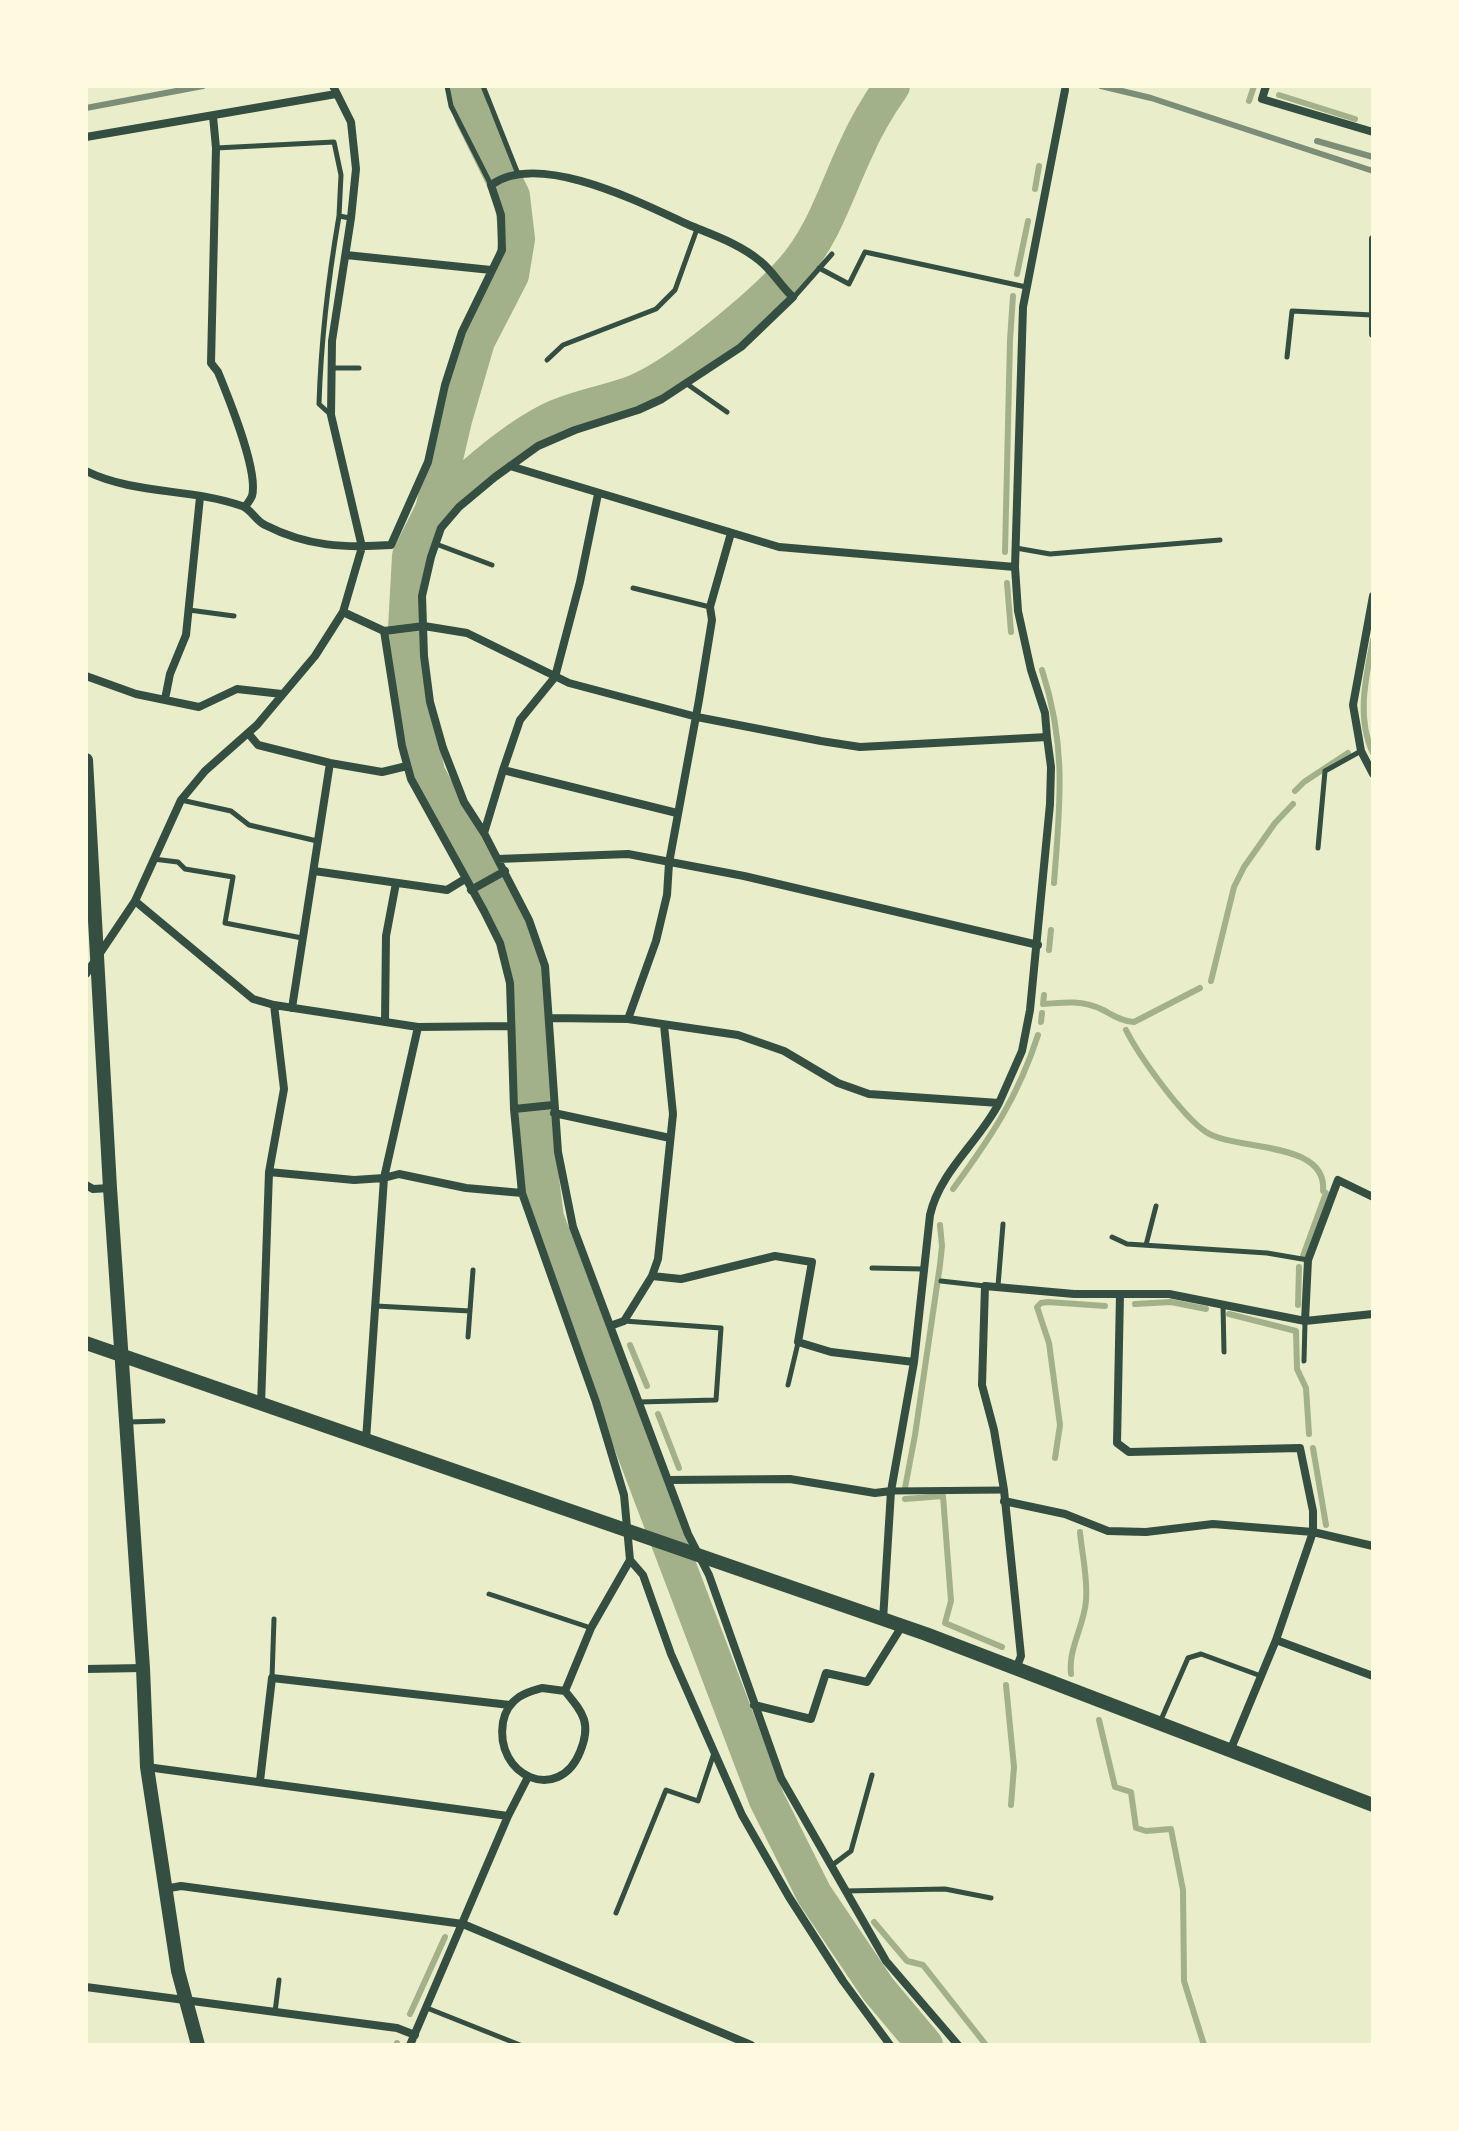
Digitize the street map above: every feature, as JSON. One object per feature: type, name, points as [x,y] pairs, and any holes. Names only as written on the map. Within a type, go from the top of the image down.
[{"type":"street","points":[[1266,86],[1262,99],[1373,132]]},
{"type":"street","points":[[86,137],[213,116],[334,90],[351,122],[356,169],[332,341],[331,415],[362,547],[343,612],[315,656],[248,733],[205,771],[181,800],[135,901],[86,974]]},
{"type":"street","points":[[883,1620],[891,1491],[914,1362],[933,1201],[943,1182],[992,1117],[1022,1051],[1038,945],[1051,767],[1045,713],[1031,670],[1018,611],[1015,567],[1023,307],[1065,90]]},
{"type":"street","points":[[213,116],[216,148],[211,363],[232,408],[244,446],[253,485],[252,498],[245,507]]},
{"type":"street","points":[[86,471],[109,482],[245,507],[262,524],[317,545],[391,545],[428,462],[445,385],[462,332],[502,250],[501,215],[494,183],[514,175],[546,174],[610,190],[737,246],[761,261],[790,295],[741,347],[687,384],[638,410],[575,430],[538,446],[459,507],[441,528],[422,596],[421,627],[430,702],[443,748],[464,802],[484,833],[529,920],[545,966],[551,1108],[573,1227],[696,1556],[781,1778],[886,1961],[958,2045]]},
{"type":"street","points":[[1373,239],[1373,334]]},
{"type":"street","points":[[346,255],[491,270]]},
{"type":"street","points":[[510,466],[779,547],[1015,567]]},
{"type":"street","points":[[484,833],[520,720],[555,677],[580,582],[598,494]]},
{"type":"street","points":[[165,699],[170,674],[186,635],[200,497]]},
{"type":"street","points":[[628,1019],[656,941],[667,895],[677,813],[697,717],[712,620],[710,607],[731,533]]},
{"type":"street","points":[[1373,596],[1353,705],[1361,751],[1373,774]]},
{"type":"street","points":[[343,612],[387,631],[421,627],[467,633],[569,683],[697,717],[860,747],[1047,737]]},
{"type":"street","points":[[387,631],[411,779],[465,879],[474,888],[500,943],[510,983],[510,1026],[522,1193],[596,1402],[624,1495],[630,1560],[643,1575],[671,1654],[742,1815],[789,1897],[843,1981],[890,2045]]},
{"type":"street","points":[[86,676],[136,694],[199,707],[237,689],[282,694]]},
{"type":"street","points":[[248,733],[258,745],[330,763],[382,772],[407,766]]},
{"type":"street","points":[[86,760],[89,887],[98,960],[147,1767],[164,1889],[185,2001],[198,2045]]},
{"type":"street","points":[[292,1008],[330,763]]},
{"type":"street","points":[[503,770],[677,813]]},
{"type":"street","points":[[498,859],[628,854],[744,876],[1038,945]]},
{"type":"street","points":[[314,871],[447,890],[465,879]]},
{"type":"street","points":[[474,888],[502,872]]},
{"type":"street","points":[[385,1022],[386,936],[396,883]]},
{"type":"street","points":[[135,901],[253,999],[274,1005],[418,1027],[510,1026]]},
{"type":"street","points":[[261,1405],[269,1172],[284,1089],[274,1005]]},
{"type":"street","points":[[549,1018],[628,1019],[738,1035],[784,1051],[838,1083],[869,1094],[999,1103]]},
{"type":"street","points":[[610,1326],[624,1321],[652,1276],[658,1259],[673,1114],[664,1025]]},
{"type":"street","points":[[366,1440],[384,1178],[418,1027]]},
{"type":"street","points":[[517,1109],[551,1108],[670,1138]]},
{"type":"street","points":[[269,1172],[354,1180],[399,1174],[466,1188],[522,1193]]},
{"type":"street","points":[[1305,1321],[1308,1260],[1338,1180],[1373,1197]]},
{"type":"street","points":[[86,1185],[93,1189],[110,1188]]},
{"type":"street","points":[[652,1276],[681,1279],[775,1256],[812,1262],[798,1342],[831,1352],[914,1362]]},
{"type":"street","points":[[1016,1669],[1021,1656],[1004,1490],[994,1430],[982,1385],[985,1286],[1074,1294],[1169,1294],[1305,1321],[1373,1314]]},
{"type":"street","points":[[1120,1294],[1117,1443],[1129,1452],[1300,1448],[1313,1511],[1313,1532],[1276,1640],[1230,1751]]},
{"type":"street","points":[[86,1343],[902,1626],[1373,1805]]},
{"type":"street","points":[[669,1480],[790,1479],[875,1493],[1004,1490]]},
{"type":"street","points":[[1004,1501],[1040,1508],[1108,1531],[1125,1533],[1213,1524],[1313,1532],[1373,1546]]},
{"type":"street","points":[[565,1691],[591,1628],[630,1560]]},
{"type":"street","points":[[754,1705],[811,1719],[826,1673],[867,1682],[902,1626]]},
{"type":"street","points":[[1276,1640],[1373,1676]]},
{"type":"street","points":[[86,1669],[143,1668]]},
{"type":"street","points":[[260,1781],[272,1678],[510,1705]]},
{"type":"street","points":[[542,1688],[565,1691],[580,1709],[587,1725],[580,1753],[567,1772],[553,1778],[528,1777],[516,1771],[503,1746],[505,1716],[510,1705],[520,1696],[542,1688]]},
{"type":"street","points":[[147,1767],[508,1816]]},
{"type":"street","points":[[410,2045],[508,1816],[528,1777]]},
{"type":"street","points":[[164,1889],[178,1886],[463,1924],[751,2045]]},
{"type":"street","points":[[86,1987],[397,2028],[415,2035]]},
{"type":"lane","points":[[447,86],[451,106],[494,183]]},
{"type":"lane","points":[[483,86],[514,175]]},
{"type":"lane","points":[[216,148],[334,142],[341,175],[339,216],[325,295],[319,404],[331,415]]},
{"type":"lane","points":[[339,216],[351,218]]},
{"type":"lane","points":[[547,360],[563,345],[656,309],[675,290],[697,228]]},
{"type":"lane","points":[[819,268],[849,284],[865,252],[1027,287]]},
{"type":"lane","points":[[790,295],[832,254]]},
{"type":"lane","points":[[1287,357],[1292,311],[1372,315]]},
{"type":"lane","points":[[332,368],[359,368]]},
{"type":"lane","points":[[687,384],[727,412]]},
{"type":"lane","points":[[1016,548],[1050,554],[1220,540]]},
{"type":"lane","points":[[436,544],[492,565]]},
{"type":"lane","points":[[633,588],[710,607]]},
{"type":"lane","points":[[189,610],[234,616]]},
{"type":"lane","points":[[1318,848],[1325,771],[1361,751]]},
{"type":"lane","points":[[181,800],[231,811],[249,825],[318,841]]},
{"type":"lane","points":[[153,859],[178,862],[185,869],[233,877],[225,923],[303,939]]},
{"type":"lane","points":[[1146,1245],[1156,1206]]},
{"type":"lane","points":[[997,1288],[1003,1224]]},
{"type":"lane","points":[[1112,1237],[1127,1244],[1267,1253],[1308,1260]]},
{"type":"lane","points":[[872,1268],[925,1269]]},
{"type":"lane","points":[[468,1337],[473,1270]]},
{"type":"lane","points":[[941,1281],[985,1286]]},
{"type":"lane","points":[[1223,1304],[1224,1352]]},
{"type":"lane","points":[[375,1306],[470,1311]]},
{"type":"lane","points":[[624,1321],[721,1328],[716,1400],[639,1402]]},
{"type":"lane","points":[[1304,1361],[1305,1321]]},
{"type":"lane","points":[[788,1385],[798,1342]]},
{"type":"lane","points":[[128,1422],[163,1421]]},
{"type":"lane","points":[[489,1594],[591,1628]]},
{"type":"lane","points":[[272,1678],[274,1619]]},
{"type":"lane","points":[[1160,1723],[1188,1658],[1193,1654],[1201,1654],[1261,1676]]},
{"type":"lane","points":[[616,1913],[666,1790],[698,1801],[714,1753]]},
{"type":"lane","points":[[831,1867],[851,1851],[872,1775]]},
{"type":"lane","points":[[844,1891],[945,1889],[991,1898]]},
{"type":"lane","points":[[275,2013],[279,1980]]},
{"type":"lane","points":[[427,2008],[520,2045]]},
{"type":"waterway","points":[[464,86],[472,115],[512,196],[517,239],[511,275],[477,341],[433,510],[410,556],[405,647],[427,773],[512,933],[528,973],[536,1139],[546,1218],[767,1800],[814,1894],[878,1989],[925,2045]]},
{"type":"waterway","points":[[433,510],[490,461],[536,428],[563,415],[652,385],[694,357],[760,303],[792,271],[813,243],[864,132],[892,86]]},
{"type":"waterway","points":[[1249,101],[1254,86]]},
{"type":"waterway","points":[[1279,95],[1355,119]]},
{"type":"waterway","points":[[1035,189],[1039,166]]},
{"type":"waterway","points":[[1017,274],[1028,221]]},
{"type":"waterway","points":[[1005,552],[1013,296]]},
{"type":"waterway","points":[[1007,583],[1011,632]]},
{"type":"waterway","points":[[1373,640],[1365,683],[1364,712],[1373,753]]},
{"type":"waterway","points":[[1042,670],[1055,725],[1060,776],[1054,883]]},
{"type":"waterway","points":[[1295,791],[1348,753]]},
{"type":"waterway","points":[[1211,981],[1234,887],[1275,823],[1293,804]]},
{"type":"waterway","points":[[1049,950],[1051,930]]},
{"type":"waterway","points":[[1044,995],[1043,1004],[1081,1003],[1134,1022],[1200,988]]},
{"type":"waterway","points":[[1041,1022],[1042,1013]]},
{"type":"waterway","points":[[1126,1030],[1162,1085],[1206,1132],[1219,1138],[1296,1155],[1311,1163],[1321,1175],[1326,1193],[1303,1256]]},
{"type":"waterway","points":[[953,1189],[1002,1116],[1022,1078],[1038,1035]]},
{"type":"waterway","points":[[905,1488],[940,1265],[940,1225]]},
{"type":"waterway","points":[[1298,1305],[1299,1267]]},
{"type":"waterway","points":[[1055,1458],[1060,1425],[1049,1343],[1037,1307],[1048,1302],[1105,1306]]},
{"type":"waterway","points":[[1135,1304],[1171,1302],[1206,1309]]},
{"type":"waterway","points":[[1229,1314],[1296,1331],[1297,1369],[1306,1388],[1309,1434]]},
{"type":"waterway","points":[[630,1345],[647,1386]]},
{"type":"waterway","points":[[658,1414],[679,1468]]},
{"type":"waterway","points":[[1313,1448],[1326,1525]]},
{"type":"waterway","points":[[905,1499],[943,1496],[951,1601],[945,1623],[1002,1647]]},
{"type":"waterway","points":[[1071,1674],[1072,1656],[1086,1601],[1080,1532]]},
{"type":"waterway","points":[[1006,1685],[1014,1767],[1011,1805]]},
{"type":"waterway","points":[[1099,1720],[1115,1787],[1131,1792],[1136,1828],[1146,1831],[1171,1829],[1183,1890],[1184,1981],[1204,2045]]},
{"type":"waterway","points":[[874,1922],[907,1961],[923,1965],[986,2045]]},
{"type":"waterway","points":[[410,2014],[445,1937]]},
{"type":"railway","points":[[86,108],[203,86]]},
{"type":"railway","points":[[1101,86],[1151,98],[1373,171]]},
{"type":"railway","points":[[1317,141],[1373,157]]}]
